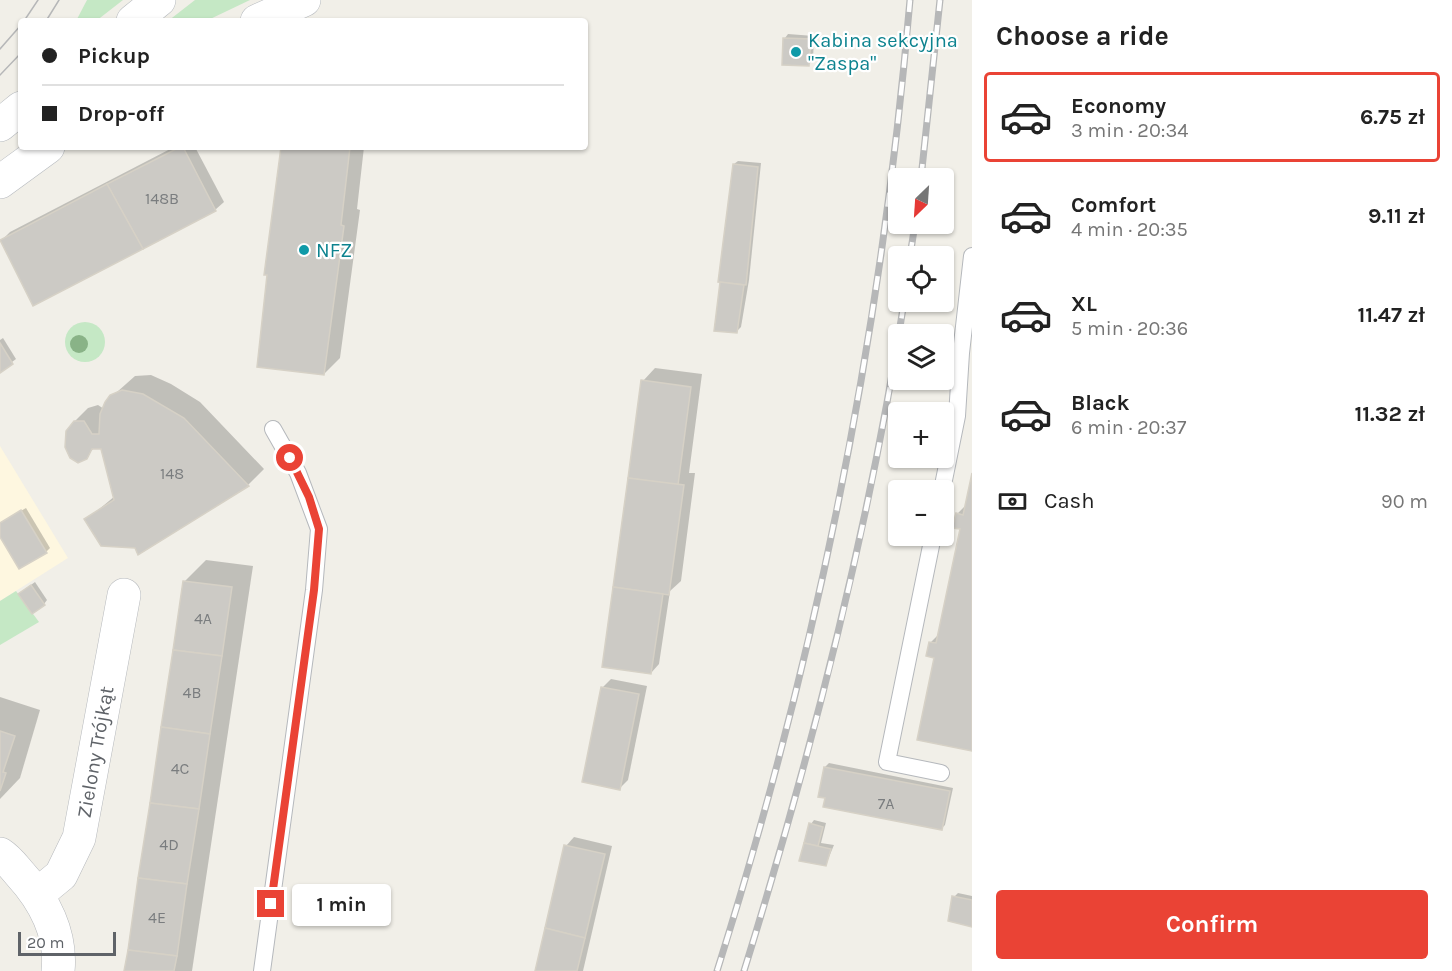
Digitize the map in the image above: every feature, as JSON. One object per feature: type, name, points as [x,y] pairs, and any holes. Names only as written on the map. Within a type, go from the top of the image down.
[{"type":"street","points":[[137,18],[159,0]]},
{"type":"street","points":[[264,18],[304,0]]},
{"type":"street","points":[[0,125],[18,110]]},
{"type":"street","points":[[0,182],[44,150]]},
{"type":"street","name":"Zielony Trójkąt","points":[[38,894],[61,876],[79,838],[124,596]]},
{"type":"street","points":[[0,854],[38,894],[53,929],[60,956],[58,971]]},
{"type":"lane","points":[[944,480],[957,416],[961,353],[972,256]]},
{"type":"lane","points":[[262,971],[314,590],[319,529],[298,473],[273,429]]},
{"type":"lane","points":[[931,546],[887,762],[941,773]]},
{"type":"shaded area","points":[[0,446],[68,558],[0,601]]},
{"type":"green space","points":[[87,0],[123,0],[100,18],[78,18]]},
{"type":"green space","points":[[195,0],[250,0],[212,18],[172,18]]},
{"type":"green space","points":[[85,322],[93,323],[99,328],[104,334],[104,350],[99,356],[93,361],[85,362],[77,361],[71,356],[66,350],[65,342],[66,334],[71,328],[77,323]]},
{"type":"green space","points":[[16,591],[39,622],[0,645],[0,601]]},
{"type":"building","name":"Kabina sekcyjna \"Zaspa\"","points":[[783,38],[811,39],[809,66],[782,65]]},
{"type":"building","points":[[174,150],[185,150],[216,211],[143,249],[107,184]]},
{"type":"building","name":"NFZ","points":[[281,150],[350,150],[341,225],[344,226],[324,375],[257,367],[267,275],[264,275]]},
{"type":"building","points":[[733,164],[758,167],[746,285],[718,282]]},
{"type":"building","points":[[107,184],[143,249],[33,306],[0,240]]},
{"type":"building","points":[[720,282],[744,285],[737,333],[714,331]]},
{"type":"building","points":[[0,343],[13,364],[0,373]]},
{"type":"building","points":[[641,380],[691,387],[678,485],[628,478]]},
{"type":"building","points":[[122,390],[143,394],[184,418],[249,486],[138,555],[135,548],[101,546],[84,519],[114,500],[101,449],[92,449],[87,459],[78,463],[70,458],[65,447],[66,431],[74,421],[84,421],[92,434],[99,434],[100,414],[105,402],[110,395]]},
{"type":"building","points":[[972,473],[972,751],[917,740],[934,658],[926,656],[929,642],[936,643],[960,529],[954,528],[954,520],[956,513],[963,515]]},
{"type":"building","points":[[628,478],[684,485],[669,595],[613,587]]},
{"type":"building","points":[[21,510],[47,553],[19,569],[0,537],[0,523]]},
{"type":"building","points":[[183,581],[232,587],[222,656],[173,650]]},
{"type":"building","points":[[31,585],[45,605],[32,614],[18,594]]},
{"type":"building","points":[[613,587],[663,594],[651,674],[602,667]]},
{"type":"building","points":[[173,650],[222,656],[210,734],[161,727]]},
{"type":"building","points":[[601,687],[639,694],[620,790],[582,782]]},
{"type":"building","points":[[161,727],[210,734],[199,809],[150,803]]},
{"type":"building","points":[[0,731],[15,736],[3,772],[6,773],[0,791]]},
{"type":"building","points":[[824,767],[950,791],[942,830],[823,807],[825,798],[818,797]]},
{"type":"building","points":[[150,803],[199,809],[187,884],[138,878]]},
{"type":"building","points":[[809,823],[823,827],[818,846],[804,843]]},
{"type":"building","points":[[804,843],[831,849],[826,866],[799,861]]},
{"type":"building","points":[[564,845],[605,854],[585,938],[545,928]]},
{"type":"building","points":[[138,878],[187,884],[177,956],[128,950]]},
{"type":"building","points":[[952,896],[972,900],[972,927],[948,921]]},
{"type":"building","points":[[545,928],[585,938],[577,971],[535,971]]},
{"type":"building","points":[[128,950],[177,956],[174,971],[124,971]]},
{"type":"tram line","points":[[26,18],[38,0]]},
{"type":"tram line","points":[[48,18],[59,0]]},
{"type":"tram line","points":[[0,49],[18,28]]},
{"type":"tram line","points":[[0,75],[18,56]]},
{"type":"railway","points":[[717,971],[753,852],[785,733],[815,612],[840,491],[863,369],[882,246],[898,123],[910,0]]},
{"type":"railway","points":[[922,168],[940,0]]},
{"type":"railway","points":[[912,246],[913,234]]},
{"type":"railway","points":[[744,971],[793,806],[836,640],[874,472],[902,312]]},
{"type":"place","name":"Kabina sekcyjna \"Zaspa\"","points":[[796,52]]},
{"type":"place","name":"NFZ","points":[[304,250]]},
{"type":"route","points":[[271,904],[314,590],[319,529],[309,497],[290,458]]}]
